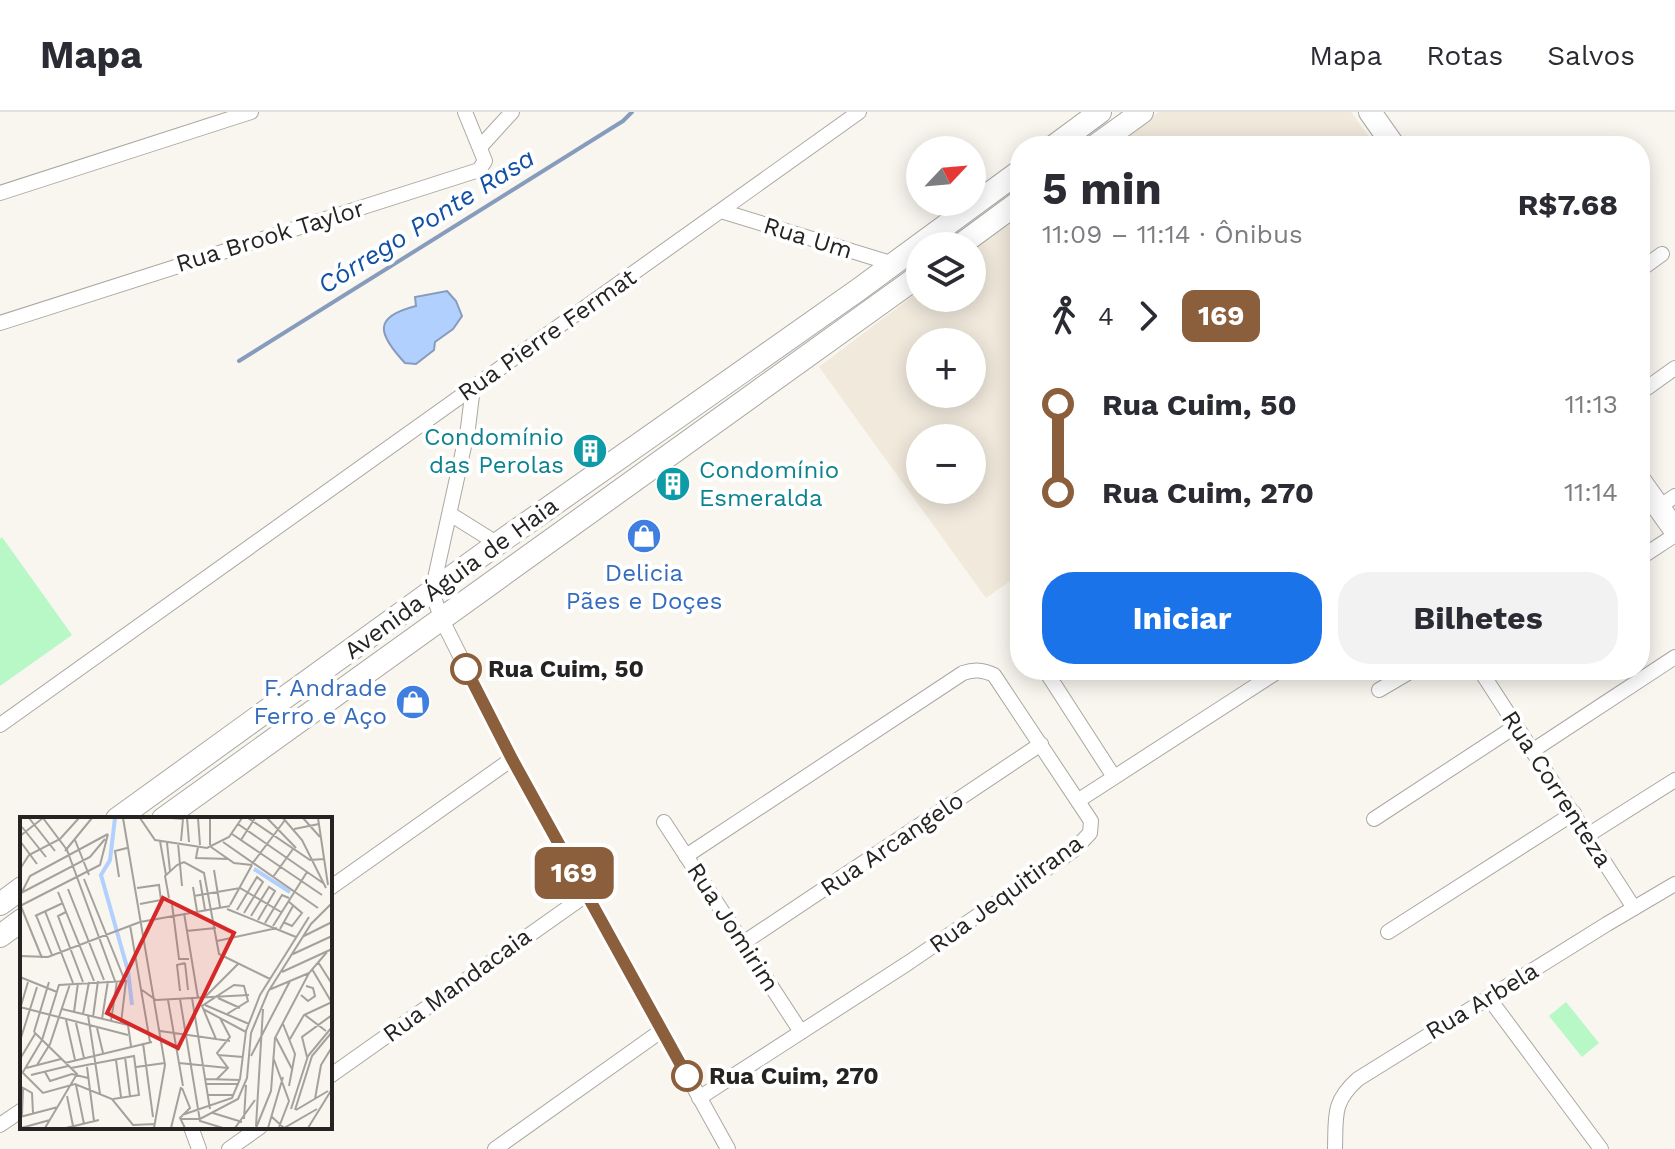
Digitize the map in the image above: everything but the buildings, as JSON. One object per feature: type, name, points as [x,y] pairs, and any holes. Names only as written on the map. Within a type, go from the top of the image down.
[{"type":"main road","points":[[1068,136],[1100,112]]},
{"type":"main road","points":[[1109,136],[1142,112]]},
{"type":"main road","points":[[1370,112],[1387,136]]},
{"type":"main road","name":"Avenida Águia de Haia","points":[[120,817],[1010,178]]},
{"type":"main road","points":[[978,232],[1010,208]]},
{"type":"main road","name":"Avenida Águia de Haia","points":[[166,817],[906,285]]},
{"type":"main road","points":[[850,296],[857,298],[861,305],[853,324]]},
{"type":"main road","points":[[1650,488],[1667,501],[1675,532]]},
{"type":"main road","points":[[0,904],[20,889]]},
{"type":"main road","points":[[0,936],[20,921]]},
{"type":"street","points":[[0,193],[251,112]]},
{"type":"street","points":[[465,112],[481,146],[512,112]]},
{"type":"street","name":"Rua Pierre Fermat","points":[[0,725],[859,112]]},
{"type":"street","name":"Rua Brook Taylor","points":[[0,323],[479,170],[485,161],[481,146]]},
{"type":"street","name":"Rua Um","points":[[721,211],[894,264]]},
{"type":"street","points":[[1650,263],[1662,254]]},
{"type":"street","points":[[1650,386],[1675,368]]},
{"type":"street","points":[[473,387],[468,428],[432,592],[442,620],[512,759],[728,1149]]},
{"type":"street","points":[[450,514],[498,544]]},
{"type":"street","points":[[1650,551],[1675,532]]},
{"type":"street","points":[[1650,673],[1675,657]]},
{"type":"street","name":"Rua Jequitirana","points":[[686,856],[972,670],[983,670],[994,675],[1091,821],[1091,828],[1074,850],[908,963],[699,1098]]},
{"type":"street","points":[[1051,680],[1114,777]]},
{"type":"street","points":[[1079,800],[1264,680]]},
{"type":"street","points":[[1379,690],[1396,680]]},
{"type":"street","name":"Rua Correnteza","points":[[1486,680],[1634,908]]},
{"type":"street","points":[[1532,751],[1640,680]]},
{"type":"street","points":[[1374,819],[1516,726]]},
{"type":"street","name":"Rua Arcangelo","points":[[743,943],[1041,744]]},
{"type":"street","points":[[332,887],[512,759]]},
{"type":"street","points":[[1588,835],[1675,780]]},
{"type":"street","points":[[1388,932],[1574,813]]},
{"type":"street","name":"Rua Jomirim","points":[[664,822],[801,1032]]},
{"type":"street","name":"Rua Arbela","points":[[1335,1149],[1336,1114],[1343,1093],[1371,1071],[1675,884]]},
{"type":"street","name":"Rua Mandacaia","points":[[332,1075],[586,895]]},
{"type":"street","points":[[1488,997],[1601,1149]]},
{"type":"street","points":[[495,1149],[661,1031]]},
{"type":"street","points":[[0,1125],[20,1111]]},
{"type":"street","points":[[192,1129],[199,1149]]},
{"type":"street","points":[[229,1149],[257,1129]]},
{"type":"shaded area","points":[[1159,112],[1351,112],[1369,136],[1126,136]]},
{"type":"shaded area","points":[[1010,219],[1010,581],[986,598],[918,504],[986,504],[986,424],[906,424],[906,487],[819,367],[906,301],[906,312],[986,312],[986,237]]},
{"type":"green space","points":[[2,537],[72,635],[0,686],[0,539]]},
{"type":"green space","points":[[1566,1002],[1599,1043],[1582,1057],[1549,1016]]},
{"type":"water","points":[[447,291],[456,301],[462,316],[453,329],[435,342],[434,350],[416,364],[405,363],[385,335],[386,321],[402,310],[416,306],[415,297]]},
{"type":"waterway","name":"Córrego Ponte Rasa","points":[[239,361],[623,121],[632,112]]},
{"type":"bus line","name":"169","points":[[466,669],[512,759],[687,1076]]},
{"type":"place","name":"Condomínio das Perolas","points":[[590,451]]},
{"type":"place","name":"Condomínio Esmeralda","points":[[673,484]]},
{"type":"place","name":"Delicia Pães e Doçes","points":[[644,536]]},
{"type":"place","name":"Rua Cuim, 50","points":[[466,669]]},
{"type":"place","name":"F. Andrade Ferro e Aço","points":[[413,702]]},
{"type":"place","name":"Rua Cuim, 270","points":[[687,1076]]}]
